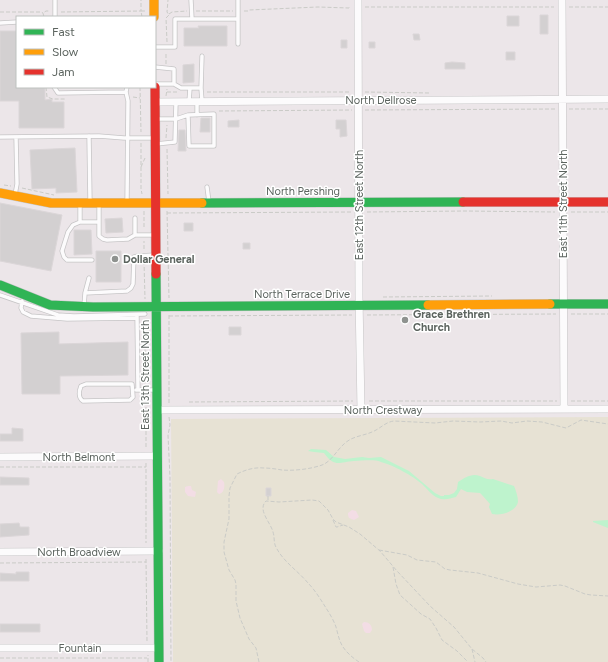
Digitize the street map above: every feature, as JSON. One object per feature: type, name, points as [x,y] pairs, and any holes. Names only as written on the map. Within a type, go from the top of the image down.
[{"type":"street","points":[[154,0],[154,16]]},
{"type":"street","name":"East 12th Street North","points":[[358,4],[359,310],[361,410]]},
{"type":"street","name":"East 11th Street North","points":[[562,4],[564,409]]},
{"type":"street","name":"East 13th Street North","points":[[155,88],[159,662]]},
{"type":"street","name":"North Dellrose","points":[[155,102],[608,99]]},
{"type":"street","name":"North Pershing","points":[[0,193],[16,192],[51,204],[209,203],[359,207],[563,207],[608,202]]},
{"type":"street","name":"North Terrace Drive","points":[[0,285],[23,299],[50,304],[52,312],[84,306],[140,312],[157,306],[359,310],[563,309],[608,304]]},
{"type":"street","name":"North Crestway","points":[[158,410],[608,409]]},
{"type":"street","name":"North Belmont","points":[[0,457],[158,456]]},
{"type":"street","name":"North Broadview","points":[[0,552],[159,551]]},
{"type":"street","name":"Fountain","points":[[0,648],[159,648]]},
{"type":"lane","points":[[54,16],[55,0]]},
{"type":"lane","points":[[191,0],[192,19]]},
{"type":"lane","points":[[238,0],[238,44]]},
{"type":"lane","points":[[156,47],[175,47],[175,19],[238,19]]},
{"type":"lane","points":[[0,23],[16,22]]},
{"type":"lane","points":[[196,101],[201,90],[202,56]]},
{"type":"lane","points":[[156,67],[174,68],[174,84]]},
{"type":"lane","points":[[156,84],[174,84],[181,88],[190,90],[201,90]]},
{"type":"lane","points":[[55,88],[58,92],[126,92]]},
{"type":"lane","points":[[127,88],[127,203]]},
{"type":"lane","points":[[190,90],[196,101],[198,115]]},
{"type":"lane","points":[[0,137],[89,136],[141,138],[166,143],[175,142],[176,102]]},
{"type":"lane","points":[[155,119],[176,119],[188,115],[214,114],[214,146],[189,146],[188,115]]},
{"type":"lane","points":[[89,136],[95,203],[99,222],[99,236],[103,239],[128,239],[135,235],[156,235]]},
{"type":"lane","points":[[16,137],[16,192]]},
{"type":"lane","points":[[207,187],[209,203]]},
{"type":"lane","points":[[80,203],[80,222]]},
{"type":"lane","points":[[135,218],[135,235]]},
{"type":"lane","points":[[92,260],[67,260],[62,251],[68,232],[73,225],[80,222],[99,222]]},
{"type":"lane","points":[[85,293],[126,291],[131,288],[133,284],[134,257],[156,255]]},
{"type":"lane","points":[[84,306],[85,293],[89,278]]},
{"type":"lane","points":[[0,295],[23,299],[21,308],[23,312],[31,316],[52,312],[58,315],[74,316],[140,312],[138,390]]},
{"type":"lane","points":[[83,384],[132,384],[133,390],[133,397],[130,400],[83,401],[80,399],[81,386],[83,384]]},
{"type":"lane","points":[[133,390],[157,390]]},
{"type":"path","points":[[0,12],[43,13],[46,11],[141,11],[141,0]]},
{"type":"path","points":[[168,0],[167,12],[169,15]]},
{"type":"path","points":[[166,68],[166,18],[172,12],[248,11],[318,7],[349,8],[358,4],[562,4],[608,7]]},
{"type":"path","points":[[166,102],[167,84]]},
{"type":"path","points":[[140,88],[141,189],[144,203],[144,256],[140,312],[146,390],[146,562],[148,662]]},
{"type":"path","points":[[166,92],[190,90]]},
{"type":"path","points":[[201,90],[428,93]]},
{"type":"path","points":[[213,111],[608,109]]},
{"type":"path","points":[[167,119],[166,143],[170,425],[168,435],[170,484],[171,662]]},
{"type":"path","points":[[141,168],[146,158]]},
{"type":"path","points":[[0,184],[16,192],[55,195]]},
{"type":"path","points":[[167,214],[359,207],[457,211],[563,207],[608,212]]},
{"type":"path","points":[[168,316],[359,310],[563,309],[608,314]]},
{"type":"path","points":[[184,402],[608,401]]},
{"type":"path","points":[[259,662],[256,648],[249,639],[240,618],[236,601],[236,584],[229,570],[224,552],[224,542],[229,519],[230,488],[236,474],[262,467],[284,470],[303,469],[322,465],[330,460],[345,442],[371,433],[389,422],[394,421],[435,423],[453,421],[527,421],[542,422],[566,428],[581,420],[608,424]]},
{"type":"path","points":[[0,467],[146,467]]},
{"type":"path","points":[[268,496],[268,501]]},
{"type":"path","points":[[344,525],[336,527],[328,510],[316,500],[279,502],[266,501],[264,504],[263,510],[274,534],[274,544],[277,551],[308,583],[326,607],[335,626],[342,647],[359,662]]},
{"type":"path","points":[[333,519],[360,534],[380,551],[430,606],[454,627],[472,649],[486,662]]},
{"type":"path","points":[[375,547],[380,550],[407,555],[417,560],[436,562],[445,569],[478,574],[536,587],[560,585],[585,594],[608,596]]},
{"type":"path","points":[[0,563],[146,562]]},
{"type":"path","points":[[393,566],[396,584],[400,595],[421,614],[430,619],[442,640],[457,651],[468,662]]},
{"type":"path","points":[[472,649],[475,662]]},
{"type":"path","points":[[0,658],[148,658]]},
{"type":"shaded area","points":[[608,417],[608,662],[173,662],[171,419]]},
{"type":"shaded area","points":[[311,449],[326,450],[334,457],[345,459],[381,457],[409,471],[435,493],[441,496],[454,493],[457,489],[458,482],[468,476],[477,475],[488,479],[493,479],[514,486],[518,502],[511,511],[492,514],[489,507],[490,504],[480,493],[467,492],[461,489],[456,497],[441,499],[433,495],[422,484],[413,478],[386,463],[371,460],[338,463],[331,461],[324,453],[308,451]]},
{"type":"shaded area","points":[[608,520],[608,528],[593,522],[593,521]]},
{"type":"sand","points":[[221,479],[224,482],[224,488],[219,494],[217,492],[218,481]]},
{"type":"sand","points":[[191,486],[192,490],[196,492],[195,497],[188,496],[185,492],[185,487]]},
{"type":"sand","points":[[352,510],[356,511],[359,517],[354,520],[349,518],[348,515],[348,513]]},
{"type":"sand","points":[[364,622],[371,625],[372,630],[370,633],[366,633],[364,631],[362,624]]},
{"type":"building","points":[[540,15],[548,15],[548,34],[540,34]]},
{"type":"building","points":[[507,16],[519,16],[519,26],[507,26]]},
{"type":"building","points":[[198,26],[227,26],[227,46],[184,46],[184,28],[199,28]]},
{"type":"building","points":[[0,31],[16,31],[16,88],[45,88],[45,100],[52,99],[52,102],[64,102],[64,128],[19,128],[19,101],[0,101]]},
{"type":"building","points":[[413,34],[419,34],[420,40],[414,40]]},
{"type":"building","points":[[341,40],[347,40],[347,48],[341,48]]},
{"type":"building","points":[[369,42],[375,42],[375,48],[369,48]]},
{"type":"building","points":[[506,52],[515,52],[515,60],[506,60]]},
{"type":"building","points":[[445,63],[465,63],[465,69],[445,69]]},
{"type":"building","points":[[194,64],[194,82],[183,83],[183,65]]},
{"type":"building","points":[[201,118],[210,118],[210,132],[200,132]]},
{"type":"building","points":[[239,120],[239,127],[228,127],[228,121]]},
{"type":"building","points":[[336,120],[346,120],[347,136],[340,137],[340,129],[336,129]]},
{"type":"building","points":[[179,130],[185,130],[186,151],[178,151]]},
{"type":"building","points":[[75,148],[77,192],[56,193],[56,188],[32,189],[30,150]]},
{"type":"building","points":[[0,203],[62,215],[51,271],[0,261]]},
{"type":"building","points":[[122,218],[123,232],[106,233],[105,219]]},
{"type":"building","points":[[184,223],[193,223],[193,231],[184,231]]},
{"type":"building","points":[[74,230],[91,230],[92,254],[74,255]]},
{"type":"building","points":[[243,243],[250,243],[250,249],[243,249]]},
{"type":"building","points":[[96,251],[121,251],[121,282],[96,282]]},
{"type":"building","points":[[229,327],[241,327],[241,335],[229,335]]},
{"type":"building","points":[[59,332],[59,344],[128,342],[128,375],[60,376],[60,394],[22,394],[21,333]]},
{"type":"building","points":[[12,428],[23,429],[23,441],[0,441],[0,434],[12,434]]},
{"type":"building","points":[[0,477],[29,478],[29,485],[0,485]]},
{"type":"building","points":[[266,488],[271,488],[271,496],[266,496]]},
{"type":"building","points":[[19,523],[20,527],[29,527],[29,535],[0,537],[0,524]]},
{"type":"building","points":[[16,572],[29,572],[29,581],[0,581],[0,573],[16,574]]},
{"type":"building","points":[[0,624],[40,624],[40,632],[0,632]]},
{"type":"traffic: fast","points":[[202,203],[463,202]]},
{"type":"traffic: fast","points":[[156,274],[159,662]]},
{"type":"traffic: fast","points":[[0,285],[50,305],[93,307],[428,305]]},
{"type":"traffic: fast","points":[[550,304],[608,304]]},
{"type":"traffic: slow","points":[[154,0],[154,16]]},
{"type":"traffic: slow","points":[[0,193],[51,203],[202,203]]},
{"type":"traffic: slow","points":[[428,305],[550,304]]},
{"type":"traffic: jam","points":[[155,88],[156,274]]},
{"type":"traffic: jam","points":[[463,202],[608,202]]},
{"type":"place","name":"Dollar General","points":[[115,259]]},
{"type":"place","name":"Grace Brethren Church","points":[[405,320]]}]
